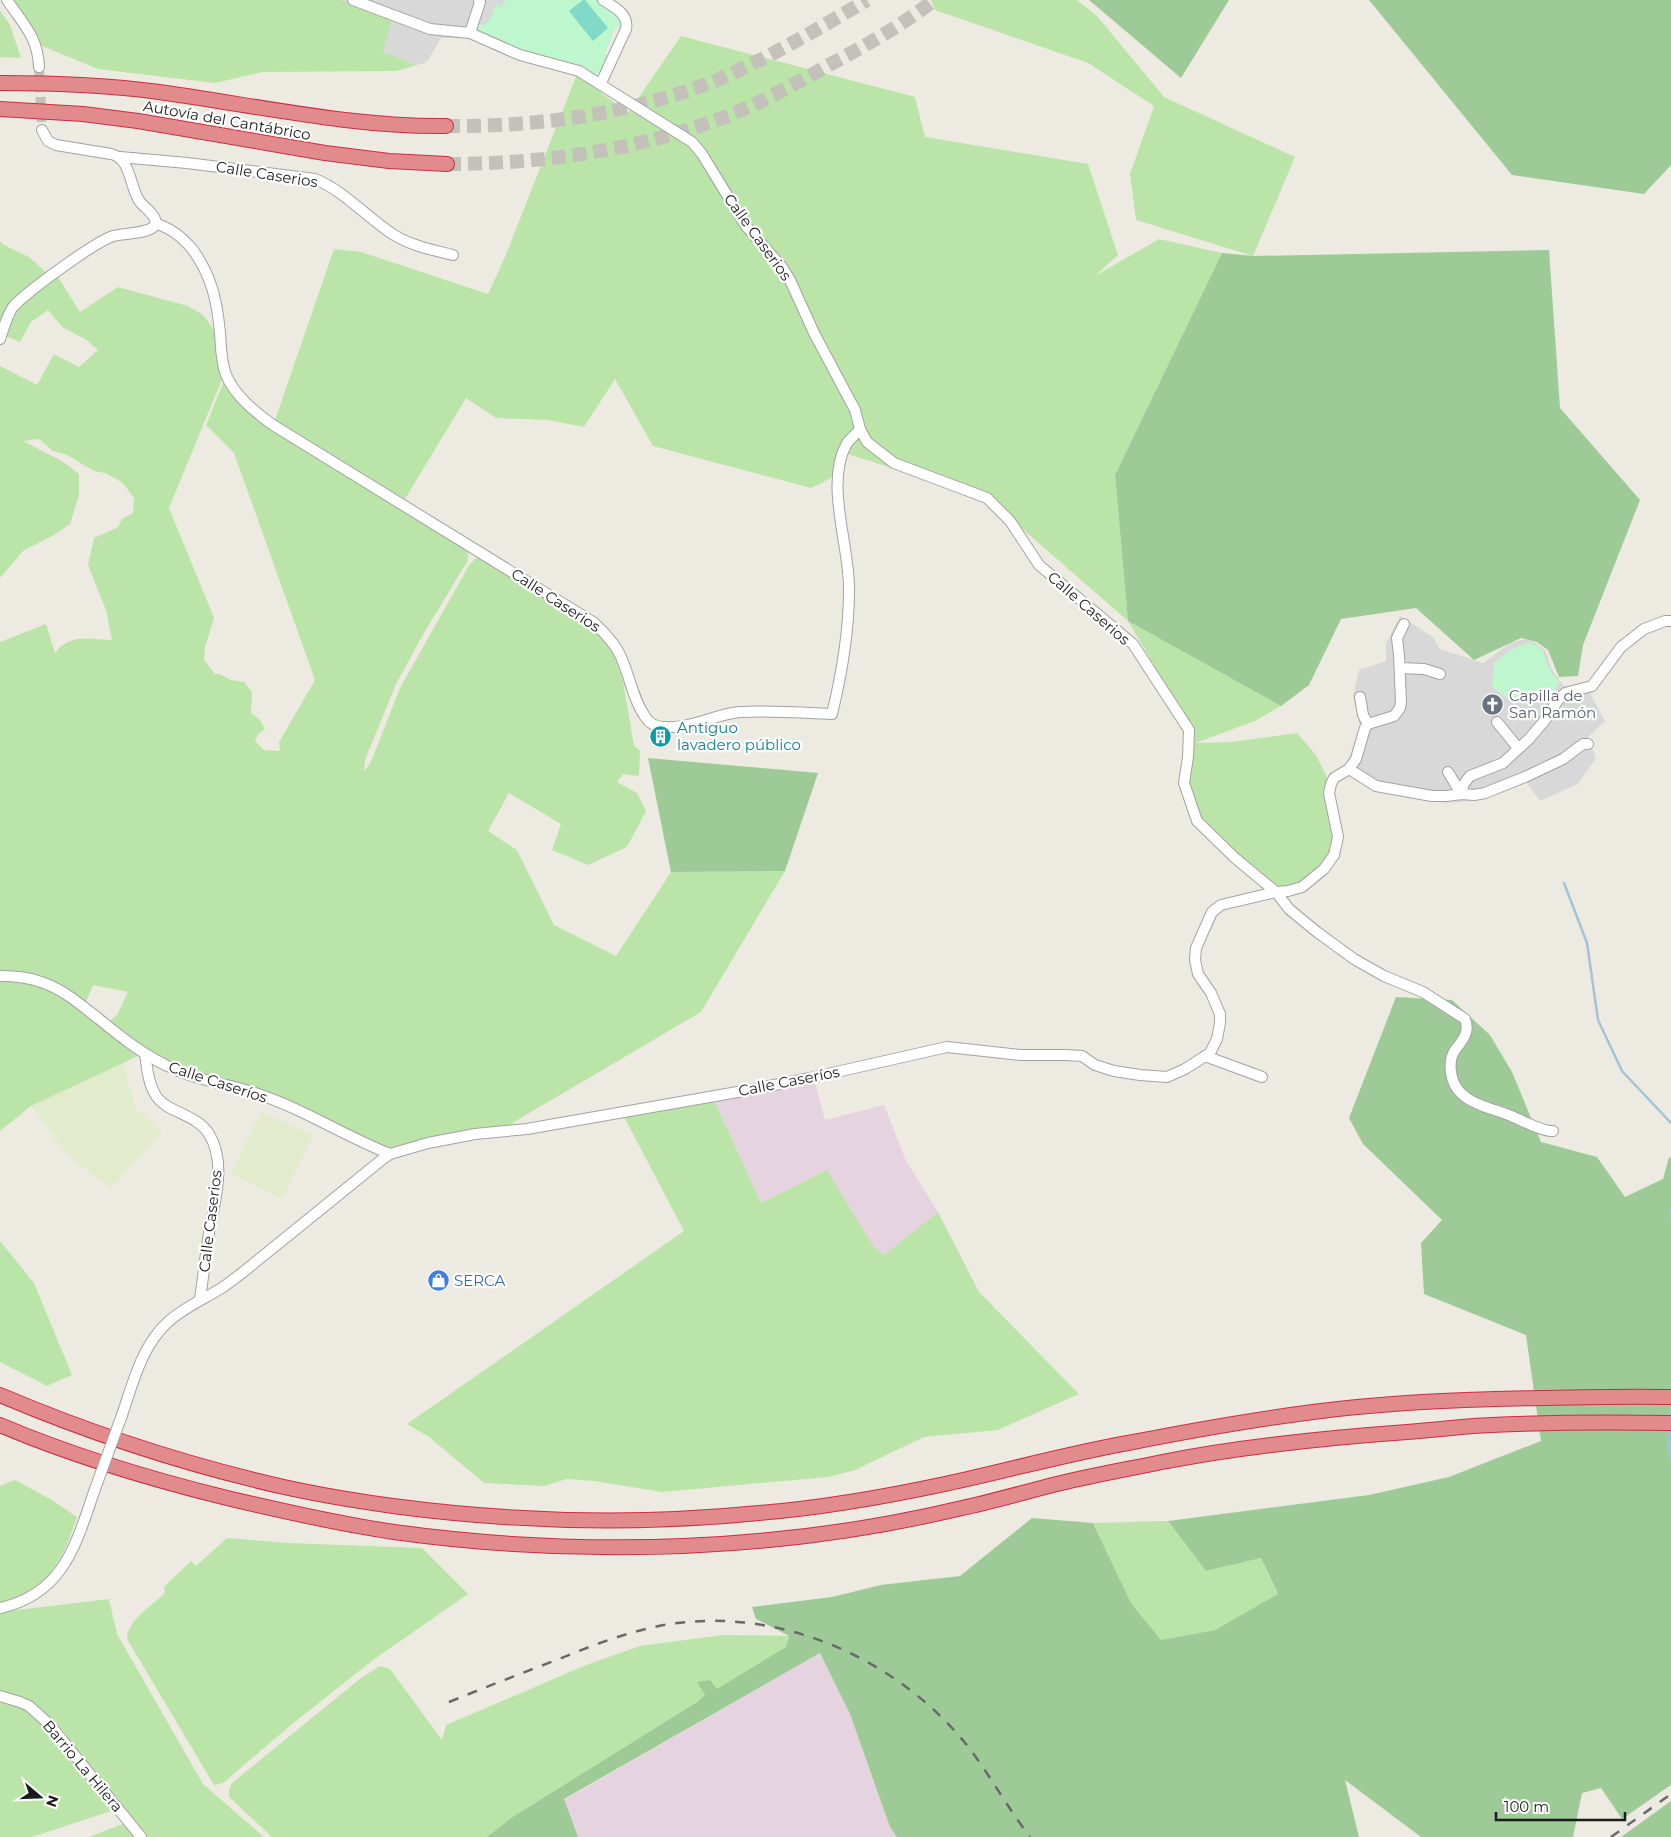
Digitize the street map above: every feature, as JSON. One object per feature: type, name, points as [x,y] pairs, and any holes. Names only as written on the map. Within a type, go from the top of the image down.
[{"type":"highway","name":"Autovía del Cantábrico","points":[[0,83],[132,89],[336,120],[446,126]]},
{"type":"highway","name":"Autovía del Cantábrico","points":[[0,109],[83,114],[172,127],[325,154],[389,161],[448,164]]},
{"type":"highway","points":[[0,117],[51,117],[172,127]]},
{"type":"highway","points":[[0,1395],[79,1427],[138,1447],[213,1470],[288,1488],[350,1500],[458,1513],[552,1520],[714,1517],[806,1508],[900,1493],[1082,1452],[1260,1420],[1355,1408],[1484,1399],[1604,1396],[1671,1397]]},
{"type":"highway","points":[[0,1425],[61,1449],[182,1487],[337,1522],[392,1532],[482,1542],[527,1546],[600,1547],[722,1544],[812,1535],[877,1525],[962,1508],[1068,1482],[1164,1462],[1308,1440],[1489,1425],[1586,1422],[1671,1423]]},
{"type":"street","points":[[8,0],[34,39],[39,67]]},
{"type":"street","name":"Calle Caserios","points":[[353,0],[430,29],[470,33],[520,55],[578,71],[601,83],[692,142],[702,154],[746,226],[782,267],[790,280],[814,333],[855,410],[860,429],[867,442],[894,463],[987,498],[1010,521],[1039,565],[1133,644],[1189,730],[1188,757],[1184,783],[1198,821],[1235,858],[1276,892],[1289,909],[1354,959],[1384,976],[1422,992],[1465,1019],[1467,1025],[1466,1033],[1450,1063],[1454,1084],[1460,1094],[1471,1102],[1531,1124],[1546,1132],[1553,1131]]},
{"type":"street","points":[[470,33],[479,0]]},
{"type":"street","points":[[601,83],[627,23],[625,18],[616,9],[603,0]]},
{"type":"street","name":"Calle Caserios","points":[[42,130],[48,142],[60,147],[120,157],[187,163],[315,179],[330,186],[380,226],[399,238],[412,244],[453,255]]},
{"type":"street","points":[[0,339],[6,321],[14,307],[52,276],[108,238],[151,230],[156,224],[156,219],[136,195],[126,166],[120,157]]},
{"type":"street","name":"Calle Caserios","points":[[156,224],[172,230],[184,239],[210,280],[216,299],[225,372],[240,395],[254,411],[273,425],[593,622],[606,634],[621,657],[641,710],[647,720],[654,725],[665,727],[680,726],[721,715],[741,712],[832,714],[848,636],[850,571],[838,495],[838,475],[847,444],[860,429]]},
{"type":"street","points":[[1462,792],[1466,780],[1470,776],[1497,767],[1518,748],[1539,727],[1565,693],[1592,686],[1621,647],[1644,629],[1665,621],[1671,621]]},
{"type":"street","points":[[1205,1056],[1210,1053],[1217,1039],[1220,1023],[1220,1014],[1211,993],[1198,974],[1195,960],[1196,948],[1206,924],[1212,912],[1222,905],[1302,887],[1324,869],[1334,855],[1338,837],[1329,793],[1331,784],[1334,778],[1349,769],[1356,759],[1364,728],[1368,724],[1389,719],[1397,712],[1400,702],[1400,668],[1397,638],[1404,624]]},
{"type":"street","points":[[1400,668],[1424,669],[1440,674]]},
{"type":"street","points":[[1360,697],[1363,715],[1368,724]]},
{"type":"street","points":[[1496,722],[1518,748]]},
{"type":"street","points":[[1349,769],[1376,786],[1432,796],[1446,796],[1462,792],[1474,795],[1509,784],[1563,758],[1583,744],[1588,744]]},
{"type":"street","points":[[1448,772],[1462,792]]},
{"type":"street","name":"Calle Caseríos","points":[[0,976],[30,978],[60,990],[145,1054],[174,1070],[200,1079],[255,1093],[279,1102],[390,1154]]},
{"type":"street","name":"Calle Caseríos","points":[[0,1608],[18,1603],[37,1592],[60,1571],[71,1554],[142,1360],[155,1335],[173,1318],[200,1299],[222,1288],[242,1273],[390,1154],[428,1143],[475,1134],[527,1129],[810,1078],[947,1047],[1021,1055],[1065,1054],[1082,1056],[1095,1065],[1114,1071],[1167,1077],[1185,1069],[1205,1056]]},
{"type":"street","name":"Calle Caserios","points":[[145,1054],[155,1096],[167,1106],[189,1116],[204,1128],[209,1135],[217,1156],[218,1185],[208,1238],[200,1299]]},
{"type":"street","points":[[1205,1056],[1262,1077]]},
{"type":"street","name":"Barrio La Hilera","points":[[0,1696],[29,1706],[50,1725],[137,1833]]},
{"type":"shaded area","points":[[341,0],[513,0],[486,43],[473,38],[441,38],[427,62],[417,65],[383,52],[391,19]]},
{"type":"shaded area","points":[[583,0],[608,28],[593,41],[569,11]]},
{"type":"shaded area","points":[[1400,616],[1433,637],[1440,649],[1483,663],[1510,643],[1525,639],[1534,642],[1545,650],[1552,670],[1564,686],[1586,686],[1605,721],[1588,737],[1596,758],[1578,784],[1540,801],[1526,782],[1492,796],[1472,801],[1446,803],[1376,791],[1352,777],[1346,766],[1360,728],[1353,695],[1359,670],[1386,661],[1386,643]]},
{"type":"shaded area","points":[[815,1083],[825,1120],[884,1105],[906,1161],[938,1212],[884,1256],[873,1246],[761,1203],[715,1102]]},
{"type":"shaded area","points":[[820,1653],[850,1714],[890,1827],[897,1837],[578,1837],[564,1800]]},
{"type":"green space","points":[[14,0],[341,0],[392,19],[383,52],[417,65],[396,71],[262,72],[215,83],[98,69],[42,46]]},
{"type":"green space","points":[[506,0],[598,0],[620,15],[622,29],[616,27],[605,54],[608,56],[601,72],[594,74],[577,64],[538,56],[476,31],[478,25],[488,22],[496,3],[501,7]]},
{"type":"green space","points":[[931,0],[1077,0],[1098,17],[1164,97],[1295,157],[1253,256],[1136,220],[1130,174],[1154,106],[1088,63],[935,10]]},
{"type":"green space","points":[[1089,0],[1229,0],[1181,78]]},
{"type":"green space","points":[[1369,0],[1671,0],[1671,165],[1644,194],[1512,175]]},
{"type":"green space","points":[[0,10],[10,25],[21,58],[0,57]]},
{"type":"green space","points":[[681,36],[915,97],[925,137],[1088,164],[1118,255],[1095,276],[1159,239],[1222,253],[1115,475],[1128,621],[987,498],[841,452],[833,476],[811,488],[653,446],[615,379],[584,427],[548,420],[496,418],[466,398],[405,499],[275,420],[334,249],[361,252],[488,294],[505,257],[577,74],[628,113]]},
{"type":"green space","points":[[0,241],[4,245],[29,257],[49,275],[6,310],[0,320]]},
{"type":"green space","points":[[1549,250],[1560,408],[1640,500],[1583,645],[1578,676],[1559,677],[1548,650],[1537,642],[1521,638],[1474,660],[1416,608],[1341,619],[1309,685],[1281,706],[1128,621],[1115,475],[1222,253],[1253,256]]},
{"type":"green space","points":[[58,277],[80,312],[118,287],[188,306],[203,315],[217,334],[223,377],[169,508],[214,618],[205,647],[204,660],[215,674],[220,674],[231,680],[244,682],[252,692],[251,713],[260,720],[265,729],[258,734],[255,741],[264,750],[280,751],[279,742],[315,680],[234,453],[206,425],[224,381],[250,410],[273,431],[469,549],[467,562],[396,684],[365,760],[364,771],[370,764],[400,688],[468,567],[475,559],[481,557],[593,625],[610,644],[620,664],[634,746],[640,751],[639,776],[623,774],[617,782],[637,793],[646,811],[627,847],[588,865],[552,850],[561,824],[509,793],[488,831],[517,850],[554,925],[616,956],[671,872],[785,871],[701,1012],[514,1122],[508,1128],[394,1148],[384,1148],[168,1063],[145,1049],[109,1022],[117,1015],[128,992],[93,985],[85,1004],[65,989],[46,979],[26,974],[0,973],[0,642],[46,624],[55,653],[67,642],[74,640],[88,638],[112,640],[106,610],[88,565],[94,538],[118,527],[122,519],[133,513],[134,498],[123,483],[105,473],[94,471],[65,454],[53,451],[39,439],[23,441],[62,461],[79,474],[79,495],[70,524],[54,535],[23,551],[0,578],[0,366],[37,385],[54,354],[79,367],[98,350],[85,339],[62,327],[48,310],[31,322],[20,342],[5,336],[20,307],[32,295]]},
{"type":"green space","points":[[1128,621],[1281,706],[1255,721],[1195,743],[1232,742],[1297,733],[1316,755],[1328,779],[1334,839],[1332,851],[1327,861],[1300,883],[1288,888],[1272,886],[1222,843],[1198,814],[1189,789],[1193,744],[1180,709]]},
{"type":"green space","points":[[1529,643],[1539,647],[1549,668],[1560,682],[1548,699],[1539,693],[1529,693],[1520,696],[1512,703],[1492,687],[1494,663],[1514,648]]},
{"type":"green space","points":[[648,758],[818,773],[785,871],[671,872]]},
{"type":"green space","points":[[24,980],[56,991],[140,1055],[31,1106],[0,1131],[0,981]]},
{"type":"green space","points":[[1396,997],[1452,1000],[1490,1035],[1512,1072],[1541,1142],[1597,1157],[1625,1197],[1663,1179],[1669,1157],[1671,1158],[1671,1785],[1622,1819],[1601,1788],[1582,1793],[1573,1837],[1421,1837],[1345,1780],[1359,1837],[897,1837],[890,1827],[850,1714],[820,1653],[564,1799],[578,1837],[487,1837],[511,1818],[697,1702],[705,1695],[697,1682],[710,1680],[717,1689],[786,1647],[789,1636],[756,1619],[752,1607],[832,1597],[881,1585],[960,1576],[1032,1518],[1093,1523],[1131,1603],[1161,1640],[1215,1630],[1278,1594],[1261,1558],[1206,1571],[1168,1521],[1369,1495],[1449,1477],[1541,1441],[1526,1335],[1424,1294],[1421,1243],[1442,1220],[1363,1144],[1349,1118]]},
{"type":"green space","points":[[123,1062],[135,1107],[162,1133],[111,1188],[70,1158],[31,1106]]},
{"type":"green space","points":[[715,1102],[761,1203],[827,1170],[873,1246],[884,1255],[938,1212],[979,1292],[1079,1394],[998,1430],[924,1437],[855,1470],[828,1477],[662,1492],[595,1481],[567,1479],[544,1486],[484,1483],[429,1437],[407,1424],[684,1231],[624,1117]]},
{"type":"green space","points":[[261,1111],[313,1136],[282,1199],[231,1174]]},
{"type":"green space","points":[[0,1241],[34,1283],[72,1375],[47,1386],[0,1362]]},
{"type":"green space","points":[[15,1480],[50,1499],[77,1517],[66,1547],[51,1572],[30,1591],[0,1603],[0,1486]]},
{"type":"green space","points":[[1168,1521],[1206,1571],[1261,1558],[1278,1595],[1215,1630],[1161,1640],[1131,1603],[1093,1523]]},
{"type":"green space","points":[[227,1538],[289,1543],[422,1548],[468,1594],[373,1660],[291,1725],[223,1783],[214,1785],[127,1639],[131,1625],[165,1593],[164,1587],[191,1561],[196,1566]]},
{"type":"green space","points":[[109,1599],[117,1634],[203,1784],[264,1837],[148,1837],[53,1720],[29,1701],[0,1690],[0,1612]]},
{"type":"green space","points":[[723,1635],[789,1636],[786,1647],[717,1690],[698,1682],[705,1695],[697,1702],[511,1818],[487,1837],[272,1837],[229,1797],[232,1783],[361,1678],[380,1666],[390,1669],[442,1740],[446,1725],[586,1665],[640,1646]]},
{"type":"green space","points":[[0,1700],[27,1710],[41,1721],[114,1810],[32,1837],[0,1837]]},
{"type":"green space","points":[[1671,1801],[1671,1837],[1621,1837]]},
{"type":"green space","points":[[125,1823],[136,1837],[89,1837]]},
{"type":"waterway","points":[[1564,883],[1587,943],[1598,1020],[1622,1071],[1671,1123]]},
{"type":"waterway","points":[[1671,1210],[1671,1216]]},
{"type":"waterway","points":[[1668,1418],[1671,1410]]},
{"type":"waterway","points":[[1667,1428],[1671,1459]]},
{"type":"tunnel","points":[[446,126],[481,126],[550,121],[618,110],[651,102],[717,80],[774,53],[867,0]]},
{"type":"tunnel","points":[[447,164],[519,161],[591,153],[626,146],[696,127],[743,110],[794,84],[884,34],[934,0]]},
{"type":"tunnel","points":[[39,67],[42,130]]},
{"type":"railway","points":[[449,1702],[595,1645],[633,1632],[659,1626],[700,1621],[740,1622],[780,1629],[819,1640],[856,1656],[891,1677],[924,1701],[964,1741],[1030,1837]]},
{"type":"railway","points":[[1611,1837],[1671,1794]]},
{"type":"place","name":"Capilla de San Ramón","points":[[1493,704]]},
{"type":"place","name":"Antiguo lavadero público","points":[[661,736]]},
{"type":"place","name":"SERCA","points":[[438,1280]]}]
